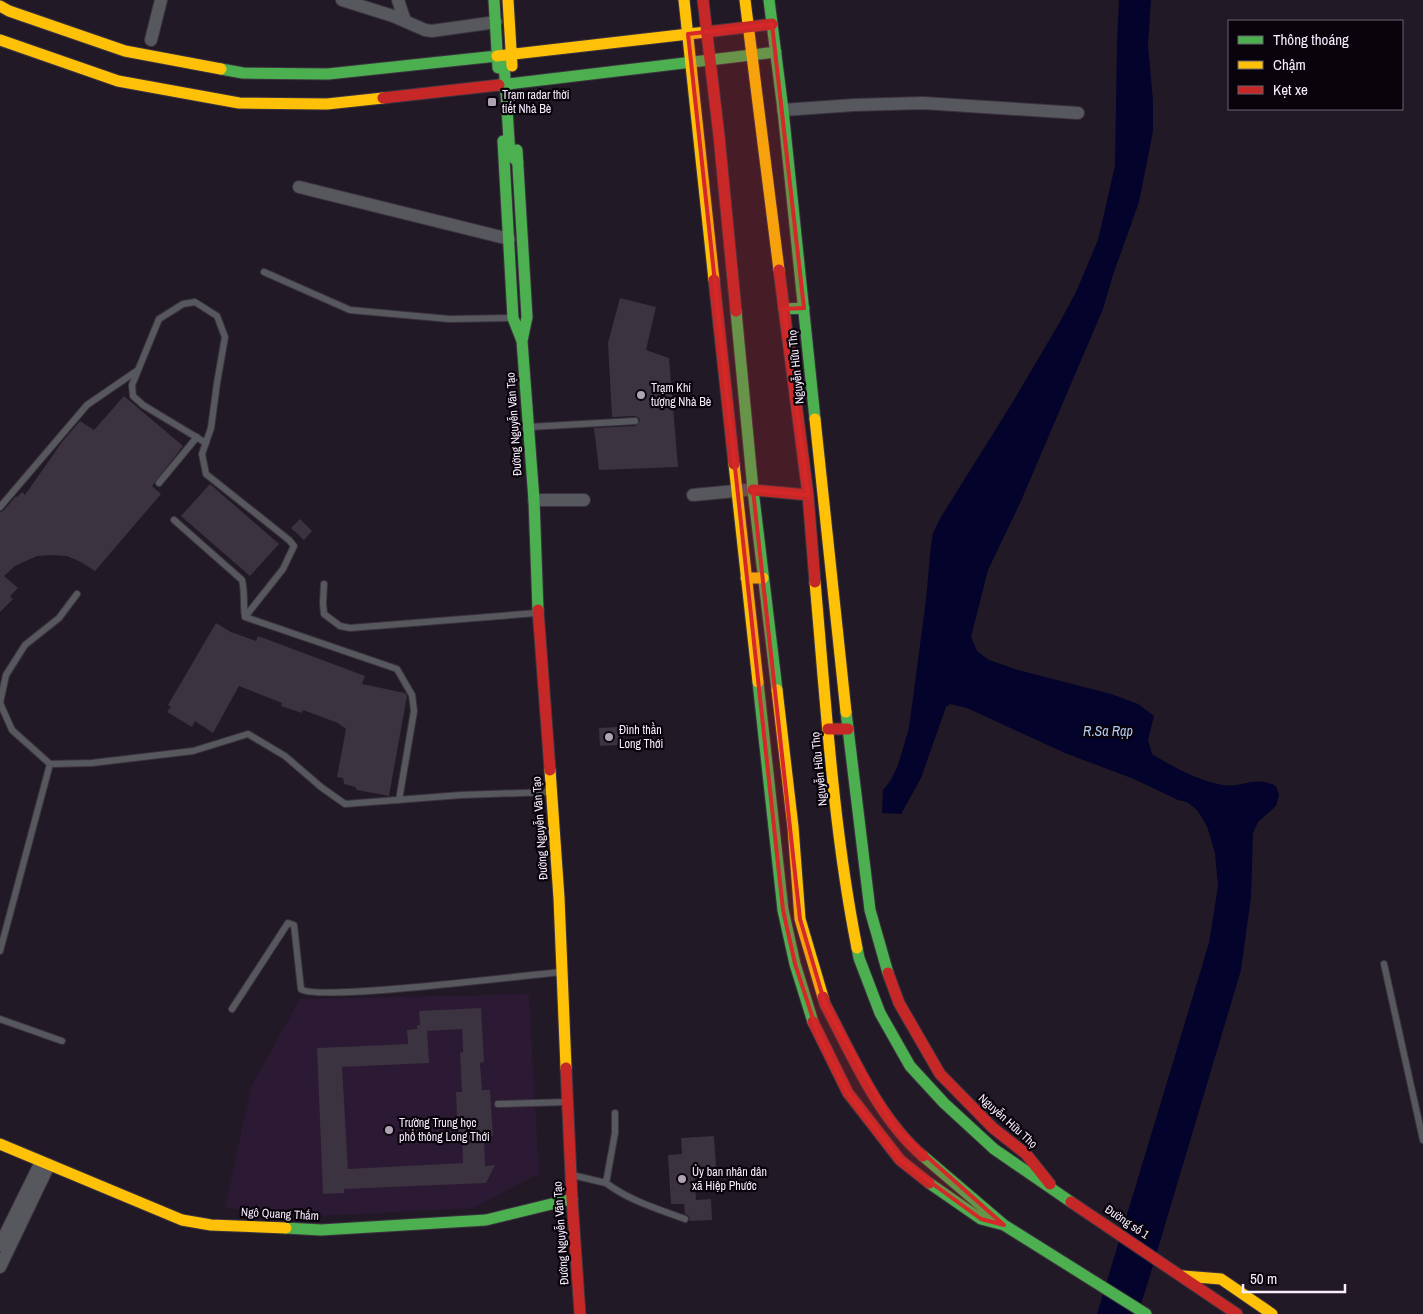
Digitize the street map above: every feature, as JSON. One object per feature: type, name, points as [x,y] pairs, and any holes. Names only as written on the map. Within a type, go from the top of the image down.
[{"type":"main road","name":"Đường Nguyễn Văn Tạo","points":[[494,0],[498,56],[506,84],[510,155],[518,162],[527,317],[522,341],[534,500],[538,613],[559,898],[572,1199],[580,1314]]},
{"type":"main road","name":"Đường Nguyễn Văn Tạo","points":[[508,0],[511,54],[506,84],[509,239],[514,318],[522,341]]},
{"type":"main road","points":[[684,0],[736,491],[784,910],[794,964],[818,1034],[848,1092],[900,1160],[943,1194],[981,1218],[1004,1225]]},
{"type":"main road","points":[[703,0],[720,146],[753,490],[792,827],[800,919],[825,1004],[859,1069],[895,1128],[910,1145],[1004,1225],[1146,1314]]},
{"type":"main road","name":"Nguyễn Hữu Thọ","points":[[745,0],[808,495],[828,730],[846,893],[859,958],[880,1013],[910,1066],[944,1103],[994,1149],[1055,1190]]},
{"type":"main road","name":"Nguyễn Hữu Thọ","points":[[769,0],[783,110],[848,729],[870,910],[883,958],[899,1003],[940,1074],[992,1128],[1026,1154],[1055,1190]]},
{"type":"main road","points":[[0,6],[9,11],[125,51],[243,73],[328,74],[772,24]]},
{"type":"main road","points":[[0,40],[118,81],[239,103],[327,104],[776,52]]},
{"type":"main road","points":[[784,309],[804,308]]},
{"type":"main road","points":[[753,490],[808,495]]},
{"type":"main road","points":[[746,578],[763,578]]},
{"type":"main road","points":[[828,730],[848,729]]},
{"type":"main road","name":"Ngô Quang Thắm","points":[[0,1144],[182,1220],[211,1224],[321,1230],[486,1220],[572,1199]]},
{"type":"main road","name":"Đường số 1","points":[[1055,1190],[1183,1276]]},
{"type":"main road","points":[[1183,1276],[1237,1314]]},
{"type":"main road","points":[[1183,1276],[1221,1279],[1272,1314]]},
{"type":"street","points":[[151,40],[162,0]]},
{"type":"street","points":[[342,0],[405,21],[415,27],[432,31],[496,22]]},
{"type":"street","points":[[398,0],[405,21]]},
{"type":"street","points":[[783,110],[854,105],[922,104],[1078,113]]},
{"type":"street","points":[[299,187],[509,239]]},
{"type":"street","points":[[693,495],[753,490]]},
{"type":"street","points":[[534,500],[584,500]]},
{"type":"street","points":[[0,1245],[45,1163]]},
{"type":"street","points":[[0,1267],[45,1163]]},
{"type":"lane","points":[[264,272],[350,310],[449,319],[514,318]]},
{"type":"lane","points":[[206,442],[143,405],[133,396],[132,385],[159,319],[183,304],[195,302],[217,316],[225,337],[211,428],[202,454],[206,474],[294,546],[283,569],[245,616]]},
{"type":"lane","points":[[0,507],[87,405],[138,370]]},
{"type":"lane","points":[[527,427],[635,421]]},
{"type":"lane","points":[[159,483],[197,437]]},
{"type":"lane","points":[[174,520],[242,580],[245,590],[243,604],[245,616]]},
{"type":"lane","points":[[324,584],[322,603],[324,614],[340,626],[350,628],[538,613]]},
{"type":"lane","points":[[77,594],[59,618],[25,645],[6,675],[0,703],[12,730],[50,764],[92,763],[193,751],[248,734],[285,756],[321,787],[345,804],[461,795],[551,792]]},
{"type":"lane","points":[[245,616],[397,669],[412,695],[414,711],[399,800]]},
{"type":"lane","points":[[0,951],[50,764]]},
{"type":"lane","points":[[232,1009],[288,923],[294,925],[301,989],[307,992],[334,993],[380,990],[562,972]]},
{"type":"lane","points":[[1384,964],[1423,1140]]},
{"type":"lane","points":[[0,1019],[62,1041]]},
{"type":"lane","points":[[498,1104],[568,1102]]},
{"type":"lane","points":[[606,1183],[615,1133],[615,1112]]},
{"type":"lane","points":[[571,1175],[606,1183],[633,1200],[685,1219]]},
{"type":"highlighted area","points":[[772,24],[804,308],[784,309],[808,495],[753,490],[800,919],[825,1004],[895,1128],[1004,1225],[981,1219],[900,1160],[848,1093],[818,1034],[795,964],[783,910],[688,34]]},
{"type":"shaded area","name":"Trường Trung học phổ thông Long Thới","points":[[529,994],[539,1174],[472,1208],[319,1216],[225,1208],[251,1087],[300,999]]},
{"type":"water","name":"R.Sa Rạp","points":[[1119,0],[1151,0],[1148,45],[1153,100],[1153,131],[1139,202],[1103,309],[1021,501],[988,570],[971,637],[977,651],[989,660],[1018,670],[1111,694],[1138,704],[1154,716],[1148,740],[1152,754],[1177,768],[1196,777],[1223,785],[1255,782],[1268,783],[1276,786],[1279,795],[1276,806],[1258,822],[1253,833],[1251,897],[1241,970],[1145,1292],[1137,1314],[1097,1314],[1209,943],[1218,886],[1215,853],[1207,826],[1197,810],[1187,802],[1178,800],[1134,779],[1065,753],[967,708],[950,704],[946,707],[921,778],[901,814],[882,813],[883,790],[891,780],[898,765],[909,728],[933,533],[1061,320],[1076,292],[1098,240],[1115,166]]},
{"type":"building","name":"Trạm Khí tượng Nhà Bè","points":[[620,298],[656,307],[646,350],[669,358],[678,467],[599,470],[594,428],[635,426],[640,421],[635,416],[612,417],[608,343]]},
{"type":"building","points":[[124,396],[183,446],[152,486],[161,494],[95,571],[67,556],[51,555],[37,556],[15,566],[4,576],[18,588],[10,596],[13,599],[0,612],[0,512],[16,496],[22,492],[25,495],[62,442],[80,421],[94,430]]},
{"type":"building","points":[[210,484],[279,544],[250,576],[181,516]]},
{"type":"building","points":[[300,519],[312,531],[304,540],[291,528]]},
{"type":"building","points":[[216,623],[231,632],[256,641],[258,636],[365,676],[362,684],[405,693],[407,696],[389,796],[357,790],[355,787],[344,784],[343,778],[337,777],[346,729],[338,723],[303,710],[302,713],[281,706],[282,703],[239,686],[213,733],[195,721],[192,727],[167,712],[171,707],[168,705]]},
{"type":"building","name":"Đình thần Long Thới","points":[[618,727],[619,745],[600,746],[599,728]]},
{"type":"building","points":[[481,1008],[484,1062],[480,1063],[482,1090],[490,1090],[493,1136],[484,1137],[485,1166],[495,1165],[486,1183],[344,1189],[344,1193],[323,1194],[317,1048],[408,1044],[407,1030],[417,1029],[417,1025],[420,1025],[419,1011]],"holes":[[[462,1029],[463,1052],[460,1053],[462,1092],[456,1092],[458,1138],[462,1138],[463,1163],[348,1169],[342,1067],[429,1063],[427,1031]]]},
{"type":"building","points":[[714,1136],[716,1167],[694,1169],[696,1200],[711,1199],[712,1220],[690,1221],[689,1216],[685,1214],[684,1204],[671,1204],[668,1155],[682,1154],[681,1138]]},
{"type":"traffic: fast","points":[[494,0],[498,68]]},
{"type":"traffic: fast","points":[[769,0],[783,110],[815,419]]},
{"type":"traffic: fast","points":[[499,85],[776,52]]},
{"type":"traffic: fast","points":[[221,69],[243,73],[328,74],[497,56],[504,63],[510,155],[518,162]]},
{"type":"traffic: fast","points":[[503,141],[513,318],[522,341]]},
{"type":"traffic: fast","points":[[517,150],[527,317],[522,341],[534,500],[538,610]]},
{"type":"traffic: fast","points":[[784,309],[804,308]]},
{"type":"traffic: fast","points":[[736,311],[753,490],[777,690]]},
{"type":"traffic: fast","points":[[758,682],[783,910],[795,964],[813,1022]]},
{"type":"traffic: fast","points":[[846,712],[870,910],[888,973]]},
{"type":"traffic: fast","points":[[857,948],[880,1013],[910,1066],[944,1103],[994,1149],[1071,1202]]},
{"type":"traffic: fast","points":[[923,1156],[1004,1225],[1146,1314]]},
{"type":"traffic: fast","points":[[929,1183],[981,1219],[1004,1225]]},
{"type":"traffic: fast","points":[[286,1228],[321,1230],[486,1220],[572,1199]]},
{"type":"traffic: slow","points":[[508,0],[512,66]]},
{"type":"traffic: slow","points":[[684,0],[714,280]]},
{"type":"traffic: slow","points":[[745,0],[779,270]]},
{"type":"traffic: slow","points":[[0,6],[9,11],[125,51],[221,69]]},
{"type":"traffic: slow","points":[[497,56],[706,32]]},
{"type":"traffic: slow","points":[[0,40],[118,81],[239,103],[327,104],[383,98]]},
{"type":"traffic: slow","points":[[815,419],[846,712]]},
{"type":"traffic: slow","points":[[734,464],[758,682]]},
{"type":"traffic: slow","points":[[746,578],[763,578]]},
{"type":"traffic: slow","points":[[815,582],[836,811],[857,948]]},
{"type":"traffic: slow","points":[[777,690],[793,827],[800,919],[823,997]]},
{"type":"traffic: slow","points":[[550,770],[559,898],[566,1068]]},
{"type":"traffic: slow","points":[[0,1144],[182,1220],[211,1225],[286,1228]]},
{"type":"traffic: slow","points":[[1183,1276],[1221,1279],[1272,1314]]},
{"type":"traffic: jam","points":[[703,0],[719,136],[736,311]]},
{"type":"traffic: jam","points":[[706,32],[772,24]]},
{"type":"traffic: jam","points":[[383,98],[499,85]]},
{"type":"traffic: jam","points":[[779,270],[808,495],[815,582]]},
{"type":"traffic: jam","points":[[714,280],[734,464]]},
{"type":"traffic: jam","points":[[753,490],[808,495]]},
{"type":"traffic: jam","points":[[538,610],[550,770]]},
{"type":"traffic: jam","points":[[828,729],[848,729]]},
{"type":"traffic: jam","points":[[888,973],[899,1003],[940,1074],[993,1128],[1026,1154],[1050,1184]]},
{"type":"traffic: jam","points":[[823,997],[856,1065],[880,1105],[907,1141],[923,1156]]},
{"type":"traffic: jam","points":[[813,1022],[848,1093],[900,1160],[929,1183]]},
{"type":"traffic: jam","points":[[566,1068],[580,1314]]},
{"type":"traffic: jam","points":[[1071,1202],[1237,1314]]},
{"type":"place","name":"Trạm radar thời tiết Nhà Bè","points":[[492,102]]},
{"type":"place","name":"Trạm Khí tượng Nhà Bè","points":[[641,395]]},
{"type":"place","name":"Đình thần Long Thới","points":[[609,737]]},
{"type":"place","name":"Trường Trung học phổ thông Long Thới","points":[[389,1130]]},
{"type":"place","name":"Ủy ban nhân dân xã Hiệp Phước","points":[[682,1179]]}]
